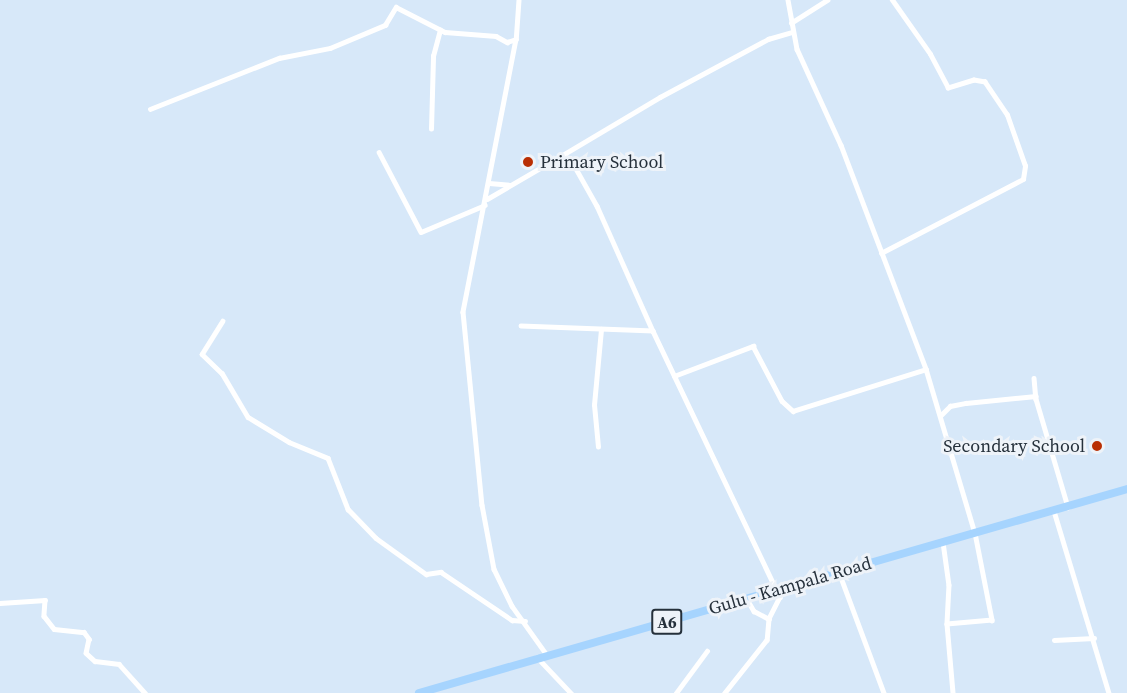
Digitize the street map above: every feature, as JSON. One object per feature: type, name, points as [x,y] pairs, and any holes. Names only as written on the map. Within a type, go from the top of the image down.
[{"type":"main road","name":"Gulu - Kampala Road","points":[[419,693],[537,657],[839,573],[1127,489]]},
{"type":"street","points":[[391,0],[396,7],[440,30],[496,36],[507,42],[511,54]]},
{"type":"street","points":[[519,0],[516,39],[511,54],[487,199],[465,288],[465,346],[482,505],[495,569],[512,606],[525,621],[547,655]]},
{"type":"street","points":[[788,0],[792,32],[926,369],[975,532],[992,620],[946,624]]},
{"type":"street","points":[[791,23],[826,0]]},
{"type":"street","points":[[881,253],[1023,179],[1025,166],[1007,115],[986,82],[974,80],[948,88],[930,54],[892,0]]},
{"type":"street","points":[[150,109],[279,58],[330,48],[385,25],[396,7]]},
{"type":"street","points":[[431,129],[433,56],[440,30]]},
{"type":"street","points":[[487,199],[660,97],[768,39],[792,32]]},
{"type":"street","points":[[507,42],[516,39]]},
{"type":"street","points":[[380,152],[421,232],[485,205]]},
{"type":"street","points":[[561,156],[570,158],[577,167],[652,331],[780,597],[769,619],[766,640],[725,693]]},
{"type":"street","points":[[489,183],[510,184]]},
{"type":"street","points":[[223,321],[202,354],[222,373],[248,417],[289,442],[328,458],[348,509],[376,538],[426,574],[441,572],[512,620],[525,621]]},
{"type":"street","points":[[521,326],[652,331]]},
{"type":"street","points":[[598,447],[594,405],[601,329]]},
{"type":"street","points":[[674,376],[753,346],[782,400],[793,411],[926,369]]},
{"type":"street","points":[[1034,378],[1036,396],[1068,507]]},
{"type":"street","points":[[940,416],[950,406],[1036,396]]},
{"type":"street","points":[[1054,511],[1109,693]]},
{"type":"street","points":[[943,542],[949,585],[946,624],[952,693]]},
{"type":"street","points":[[839,573],[884,693]]},
{"type":"street","points":[[747,599],[754,611],[769,619]]},
{"type":"street","points":[[0,603],[45,600],[44,616],[54,629],[84,632],[91,657],[95,661],[119,664],[145,693]]},
{"type":"street","points":[[1054,640],[1094,638]]},
{"type":"street","points":[[676,693],[707,651]]},
{"type":"street","points":[[537,657],[571,693]]},
{"type":"place","name":"Primary School","points":[[528,162]]},
{"type":"place","name":"Secondary School","points":[[1097,446]]}]
